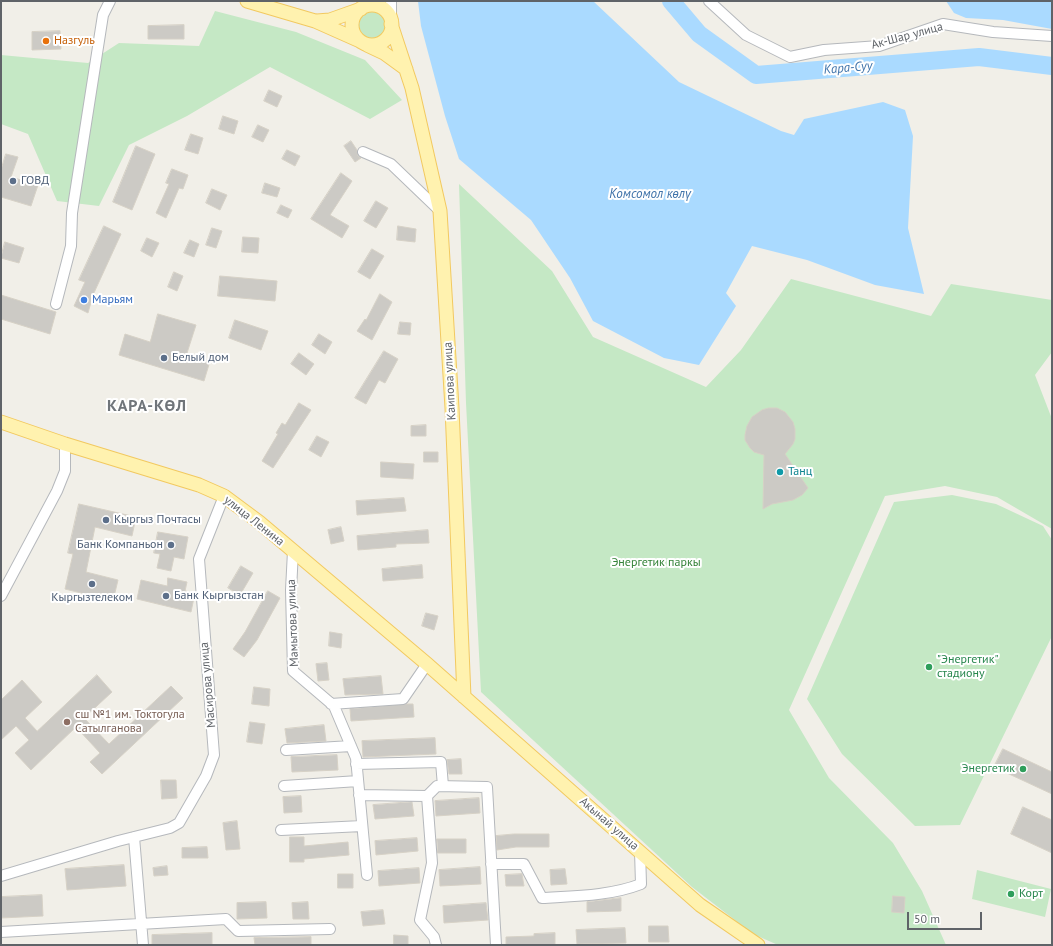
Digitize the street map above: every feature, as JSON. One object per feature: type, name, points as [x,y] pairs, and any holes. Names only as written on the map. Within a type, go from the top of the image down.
[{"type":"main road","points":[[247,1],[315,21],[384,53],[406,69]]},
{"type":"main road","points":[[315,21],[330,20],[367,5],[385,10],[391,23],[387,38],[381,43],[363,43],[355,35],[352,28],[356,13],[367,5]]},
{"type":"main road","name":"Каипова улица","points":[[391,23],[406,69],[420,121],[440,211],[452,408],[464,697]]},
{"type":"main road","name":"улица Ленина","points":[[1,422],[65,444],[199,485],[224,496],[427,664],[464,697]]},
{"type":"main road","name":"Акынай улица","points":[[464,697],[700,905],[758,945]]},
{"type":"street","points":[[56,304],[71,246],[72,212],[103,15],[110,1]]},
{"type":"street","points":[[391,1],[391,23]]},
{"type":"street","name":"Ак-Шар улица","points":[[709,1],[746,35],[790,57],[824,50],[879,46],[943,24],[992,32],[1052,36]]},
{"type":"street","points":[[363,152],[391,164],[440,211]]},
{"type":"street","points":[[1,596],[57,491],[66,471],[65,444]]},
{"type":"street","name":"Масирова улица","points":[[1,876],[170,828],[179,823],[206,776],[214,755],[199,559],[224,496]]},
{"type":"street","name":"Мамытова улица","points":[[292,551],[291,590],[293,671],[334,706],[351,746],[356,764],[367,875]]},
{"type":"street","points":[[331,704],[403,699],[427,664]]},
{"type":"street","points":[[286,750],[351,746]]},
{"type":"street","points":[[356,764],[441,762],[443,786]]},
{"type":"street","points":[[284,786],[358,781]]},
{"type":"street","points":[[359,795],[427,796],[437,786],[487,787],[496,945]]},
{"type":"street","points":[[427,796],[432,863],[420,920],[434,937],[436,945]]},
{"type":"street","points":[[281,830],[362,826]]},
{"type":"street","points":[[134,837],[143,945]]},
{"type":"street","points":[[491,864],[524,864],[542,898],[580,895],[625,890],[641,884],[640,851]]},
{"type":"street","points":[[1,932],[226,920],[238,931],[330,929]]},
{"type":"green space","points":[[215,11],[296,32],[365,60],[402,100],[370,119],[270,67],[187,116],[129,145],[99,206],[57,201],[28,134],[1,124],[1,55],[88,63],[119,43],[199,46]]},
{"type":"green space","points":[[372,11],[382,15],[386,25],[382,35],[372,39],[362,35],[358,25],[362,15]]},
{"type":"green space","name":"Энергетик паркы","points":[[459,184],[552,271],[593,337],[706,387],[741,350],[791,279],[931,316],[951,284],[1052,300],[1052,352],[1035,375],[1052,419],[1052,529],[997,497],[945,486],[885,496],[789,710],[829,778],[893,843],[922,891],[946,945],[778,945],[753,934],[692,887],[481,692],[466,403]]},
{"type":"green space","name":"\"Энергетик\" стадиону","points":[[952,495],[996,504],[1043,526],[1052,540],[1052,636],[960,825],[915,826],[842,754],[807,699],[894,502]]},
{"type":"green space","name":"Корт","points":[[977,870],[1051,889],[1045,917],[972,899]]},
{"type":"water","name":"Комсомол көлү","points":[[418,1],[593,1],[679,82],[781,131],[794,135],[804,119],[883,102],[905,110],[913,136],[908,228],[924,294],[875,285],[807,260],[752,246],[726,293],[736,306],[699,365],[664,358],[593,321],[570,278],[531,220],[459,159],[445,116],[421,26]]},
{"type":"water","points":[[946,1],[1052,1],[1052,29],[1003,20],[966,18],[954,13]]},
{"type":"building","points":[[184,25],[184,39],[148,39],[148,26]]},
{"type":"building","name":"Назгуль","points":[[60,31],[61,49],[32,50],[32,32]]},
{"type":"building","points":[[269,90],[282,96],[277,107],[264,101]]},
{"type":"building","points":[[223,116],[238,121],[234,134],[219,129]]},
{"type":"building","points":[[258,125],[269,130],[263,142],[252,137]]},
{"type":"building","points":[[191,134],[203,138],[198,154],[185,150]]},
{"type":"building","points":[[351,141],[357,150],[358,156],[361,158],[355,162],[344,146]]},
{"type":"building","points":[[136,146],[155,154],[132,210],[113,202]]},
{"type":"building","points":[[287,150],[300,156],[295,166],[282,159]]},
{"type":"building","name":"ГОВД","points":[[6,154],[18,157],[11,177],[38,185],[31,206],[1,197],[1,170]]},
{"type":"building","points":[[172,169],[188,175],[183,189],[179,188],[166,218],[156,213],[169,184],[166,183]]},
{"type":"building","points":[[341,173],[352,181],[330,215],[349,226],[342,238],[311,219]]},
{"type":"building","points":[[265,183],[280,188],[277,197],[262,193]]},
{"type":"building","points":[[212,189],[227,195],[220,210],[206,203]]},
{"type":"building","points":[[376,201],[388,208],[376,228],[364,221]]},
{"type":"building","points":[[281,205],[292,210],[288,218],[277,213]]},
{"type":"building","points":[[104,226],[121,234],[93,295],[88,313],[74,306],[85,282],[79,280]]},
{"type":"building","points":[[398,226],[416,229],[415,242],[397,240]]},
{"type":"building","points":[[212,228],[222,231],[216,248],[206,245]]},
{"type":"building","points":[[243,237],[259,238],[258,253],[242,252]]},
{"type":"building","points":[[147,238],[159,243],[152,257],[141,251]]},
{"type":"building","points":[[190,240],[199,244],[194,257],[184,253]]},
{"type":"building","points":[[5,242],[24,248],[19,263],[1,258]]},
{"type":"building","points":[[372,249],[384,256],[370,279],[358,272]]},
{"type":"building","points":[[174,272],[183,276],[177,291],[168,287]]},
{"type":"building","points":[[220,276],[277,281],[275,301],[218,296]]},
{"type":"building","points":[[380,294],[392,302],[372,340],[357,331],[365,319],[366,320]]},
{"type":"building","points":[[1,295],[56,312],[50,334],[1,319]]},
{"type":"building","name":"Белый дом","points":[[158,314],[196,325],[187,353],[210,361],[204,381],[119,355],[125,334],[150,342]]},
{"type":"building","points":[[235,320],[268,331],[261,350],[229,338]]},
{"type":"building","points":[[400,322],[411,323],[410,335],[398,334]]},
{"type":"building","points":[[319,334],[332,342],[325,354],[312,345]]},
{"type":"building","points":[[384,351],[398,359],[385,383],[379,380],[366,404],[355,398]]},
{"type":"building","points":[[299,353],[314,364],[306,375],[291,364]]},
{"type":"building","points":[[299,403],[311,410],[273,468],[262,461],[278,434],[276,433],[282,423],[285,425]]},
{"type":"building","name":"Танц","points":[[777,408],[785,412],[793,422],[795,439],[785,454],[808,488],[802,495],[793,500],[772,504],[763,509],[764,455],[754,452],[750,448],[745,440],[745,435],[747,426],[752,417],[762,410]]},
{"type":"building","points":[[426,425],[426,436],[411,436],[411,426]]},
{"type":"building","points":[[317,436],[329,442],[321,457],[309,450]]},
{"type":"building","points":[[424,452],[438,452],[438,462],[424,462]]},
{"type":"building","points":[[381,462],[414,464],[413,479],[381,477]]},
{"type":"building","points":[[404,498],[406,511],[357,515],[356,501]]},
{"type":"building","points":[[79,504],[136,517],[132,536],[95,527],[86,572],[118,580],[113,601],[65,589],[73,554],[68,553]]},
{"type":"building","points":[[341,527],[344,541],[331,544],[328,530]]},
{"type":"building","points":[[428,530],[429,543],[396,544],[396,547],[358,550],[357,536]]},
{"type":"building","name":"Банк Компаньон","points":[[158,532],[188,537],[184,559],[174,557],[171,571],[157,568],[160,554],[154,553]]},
{"type":"building","points":[[422,565],[423,578],[383,581],[382,569]]},
{"type":"building","points":[[241,566],[253,573],[240,595],[228,588]]},
{"type":"building","name":"Банк Кыргызстан","points":[[168,578],[187,582],[185,591],[195,593],[191,612],[137,599],[141,580],[167,586]]},
{"type":"building","points":[[268,591],[280,598],[257,640],[244,657],[233,649],[245,632]]},
{"type":"building","points":[[426,613],[438,616],[434,630],[422,626]]},
{"type":"building","points":[[330,632],[342,634],[341,648],[329,646]]},
{"type":"building","points":[[327,663],[329,680],[318,681],[316,664]]},
{"type":"building","name":"сш №1 им. Токтогула Сатылганова","points":[[97,675],[112,692],[84,718],[109,744],[171,686],[183,698],[102,774],[90,762],[100,753],[76,727],[31,770],[15,753],[29,740],[16,726],[1,740],[1,700],[22,680],[42,702],[25,718],[37,731]]},
{"type":"building","points":[[381,676],[383,694],[345,695],[343,679]]},
{"type":"building","points":[[254,687],[270,689],[269,706],[252,704]]},
{"type":"building","points":[[413,704],[414,717],[351,721],[350,709]]},
{"type":"building","points":[[250,722],[265,724],[262,744],[247,742]]},
{"type":"building","points":[[324,725],[326,741],[287,743],[285,729]]},
{"type":"building","points":[[435,738],[436,754],[363,757],[362,741]]},
{"type":"building","name":"Энергетик","points":[[1003,749],[1052,772],[1052,794],[994,767]]},
{"type":"building","points":[[337,755],[338,770],[292,772],[291,757]]},
{"type":"building","points":[[461,759],[462,774],[449,774],[447,760]]},
{"type":"building","points":[[161,780],[176,780],[177,798],[162,799]]},
{"type":"building","points":[[301,796],[302,812],[284,813],[283,797]]},
{"type":"building","points":[[479,798],[480,813],[436,816],[435,801]]},
{"type":"building","points":[[412,802],[414,816],[375,819],[373,805]]},
{"type":"building","name":"Энергетик","points":[[1023,807],[1052,820],[1052,853],[1011,834]]},
{"type":"building","points":[[237,821],[240,849],[226,850],[223,823]]},
{"type":"building","points":[[514,834],[549,834],[549,847],[516,847],[497,850],[496,836]]},
{"type":"building","points":[[290,837],[304,837],[304,846],[348,842],[349,855],[304,859],[304,862],[290,862]]},
{"type":"building","points":[[417,838],[418,851],[376,855],[375,841]]},
{"type":"building","points":[[437,839],[466,839],[466,853],[438,853]]},
{"type":"building","points":[[207,847],[208,858],[182,858],[182,848]]},
{"type":"building","points":[[124,865],[126,886],[67,890],[65,869]]},
{"type":"building","points":[[167,866],[168,875],[154,876],[153,868]]},
{"type":"building","points":[[480,867],[481,884],[440,886],[439,870]]},
{"type":"building","points":[[419,868],[420,883],[379,886],[378,871]]},
{"type":"building","points":[[565,869],[567,884],[551,885],[550,870]]},
{"type":"building","points":[[338,874],[353,874],[353,888],[338,888]]},
{"type":"building","points":[[522,874],[524,886],[506,886],[505,875]]},
{"type":"building","points":[[42,895],[43,916],[1,918],[1,897]]},
{"type":"building","points":[[893,896],[905,897],[904,913],[892,912]]},
{"type":"building","points":[[621,898],[621,911],[587,912],[587,902]]},
{"type":"building","points":[[266,902],[267,918],[237,919],[237,903]]},
{"type":"building","points":[[308,902],[309,919],[293,919],[292,903]]},
{"type":"building","points":[[486,903],[488,920],[444,923],[443,906]]},
{"type":"building","points":[[383,910],[385,924],[363,926],[361,912]]},
{"type":"building","points":[[649,926],[668,926],[669,942],[649,942]]},
{"type":"building","points":[[625,928],[626,943],[577,944],[576,930]]},
{"type":"building","points":[[212,933],[212,945],[152,945],[152,935]]},
{"type":"building","points":[[555,933],[555,945],[506,945],[506,937],[534,936],[534,934]]},
{"type":"building","points":[[394,935],[408,936],[408,945],[394,945]]},
{"type":"building","points":[[311,937],[311,945],[255,945],[254,938]]},
{"type":"waterway","name":"Кара-Суу","points":[[671,1],[699,34],[756,75],[979,57],[1052,66]]},
{"type":"place","name":"Назгуль","points":[[46,41]]},
{"type":"place","name":"ГОВД","points":[[13,181]]},
{"type":"place","name":"Марьям","points":[[84,300]]},
{"type":"place","name":"Белый дом","points":[[164,358]]},
{"type":"place","name":"Танц","points":[[780,472]]},
{"type":"place","name":"Кыргыз Почтасы","points":[[106,520]]},
{"type":"place","name":"Банк Компаньон","points":[[171,545]]},
{"type":"place","name":"Кыргызтелеком","points":[[92,584]]},
{"type":"place","name":"Банк Кыргызстан","points":[[166,596]]},
{"type":"place","name":"\"Энергетик\" стадиону","points":[[929,667]]},
{"type":"place","name":"сш №1 им. Токтогула Сатылганова","points":[[67,722]]},
{"type":"place","name":"Энергетик","points":[[1023,769]]},
{"type":"place","name":"Корт","points":[[1011,894]]},
{"type":"district","name":"КАРА-КӨЛ","points":[[147,406]]}]
